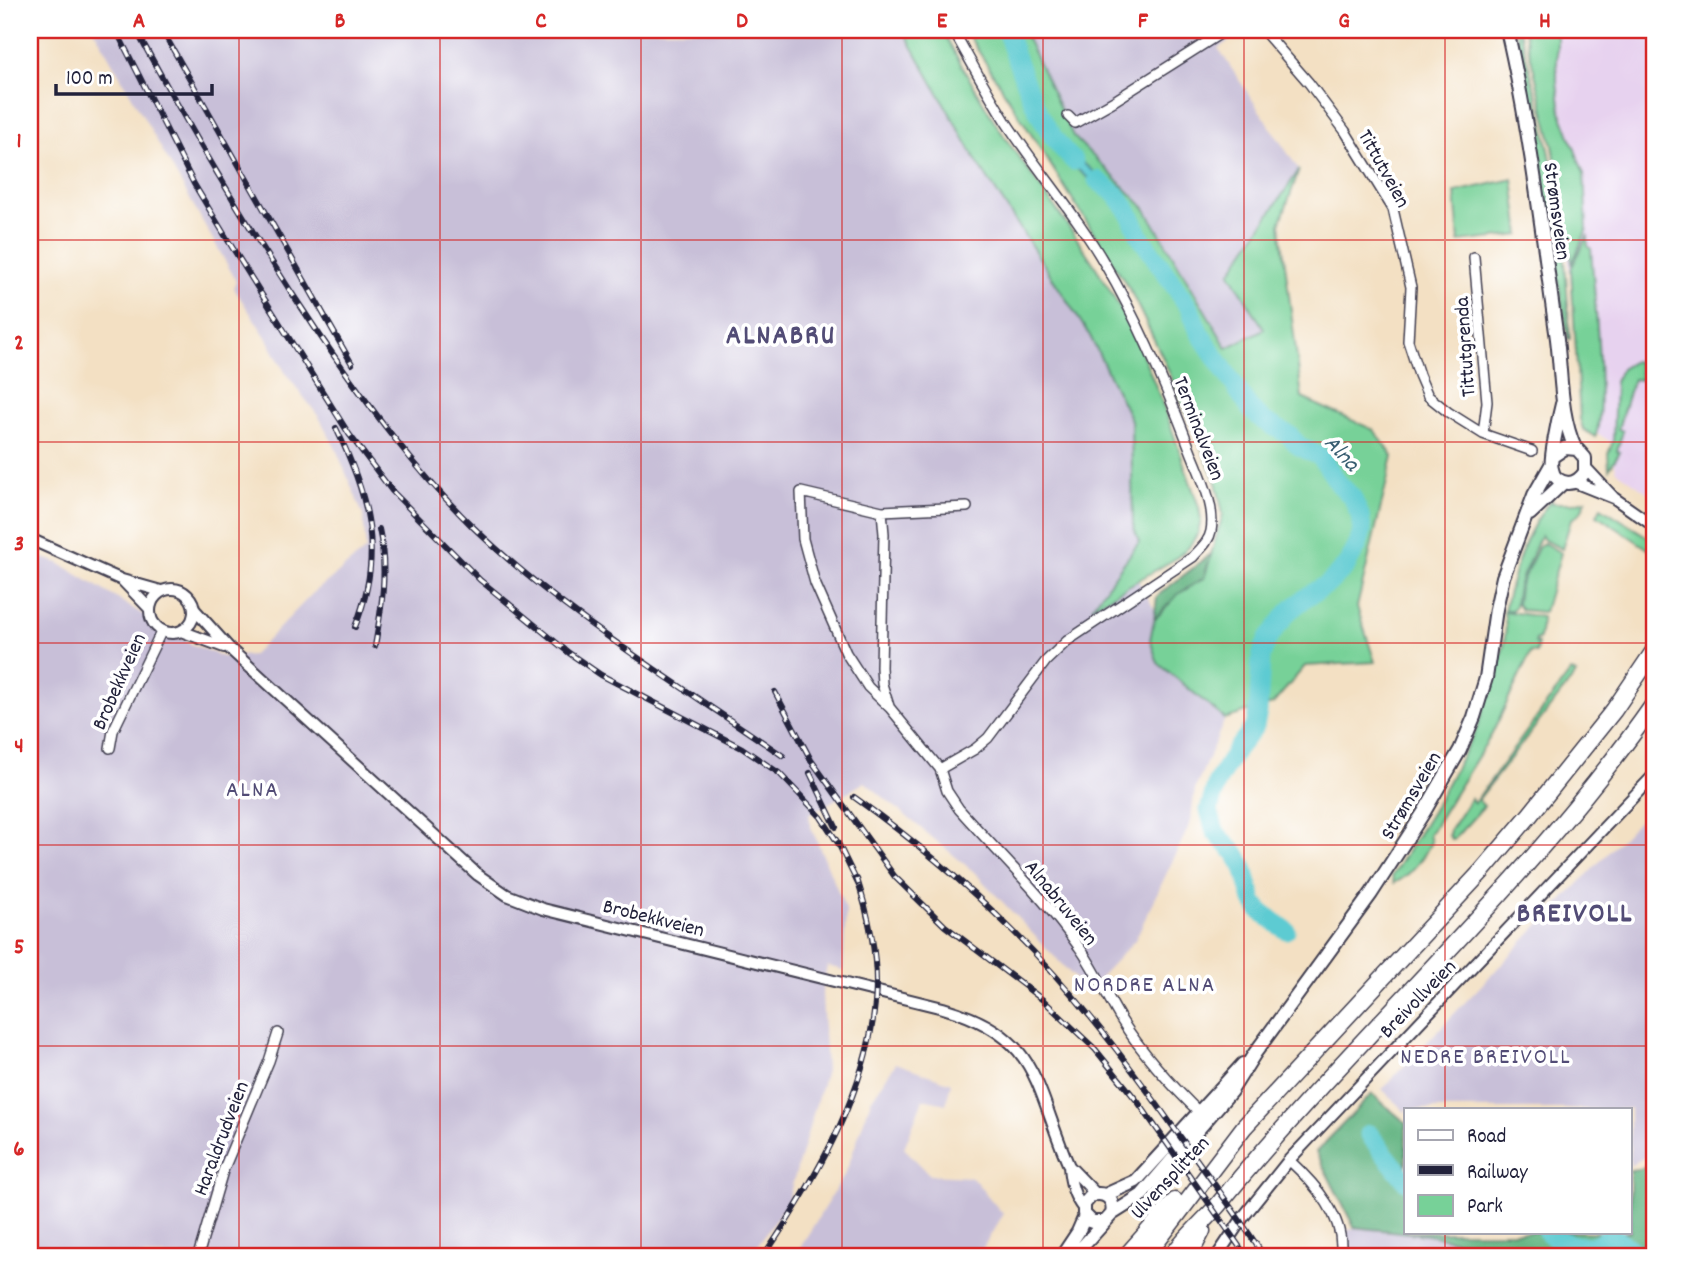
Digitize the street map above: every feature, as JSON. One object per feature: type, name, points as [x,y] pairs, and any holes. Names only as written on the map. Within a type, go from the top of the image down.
[{"type":"highway","points":[[1146,1256],[1244,1127],[1513,835],[1590,740],[1654,651]]},
{"type":"highway","points":[[1172,1256],[1302,1106],[1530,861],[1601,776],[1654,704]]},
{"type":"highway","name":"Ulvensplitten","points":[[1126,1256],[1244,1127]]},
{"type":"highway","points":[[1189,1256],[1213,1210]]},
{"type":"main road","name":"Strømsveien","points":[[1507,30],[1542,230],[1561,364],[1563,400],[1568,430],[1575,448]]},
{"type":"main road","name":"Strømsveien","points":[[1101,1194],[1121,1190],[1136,1181],[1231,1090],[1253,1055],[1371,894],[1424,812],[1460,750],[1480,698],[1499,592],[1534,495],[1552,461],[1563,400]]},
{"type":"main road","points":[[1565,447],[1575,448],[1583,454],[1586,468],[1583,475],[1569,482],[1556,477],[1552,461],[1565,447]]},
{"type":"main road","name":"Strømsveien","points":[[1525,520],[1569,482]]},
{"type":"main road","name":"Strømsveien","points":[[1074,1256],[1108,1218],[1142,1195],[1203,1116]]},
{"type":"main road","points":[[1062,1256],[1078,1232],[1088,1197],[1101,1194],[1112,1204],[1108,1218],[1096,1223],[1084,1212]]},
{"type":"street","name":"Terminalveien","points":[[940,769],[975,749],[988,738],[1046,662],[1067,641],[1193,557],[1205,544],[1211,529],[1205,489],[1163,379],[1129,307],[1099,254],[1005,121],[953,30]]},
{"type":"street","points":[[1068,116],[1075,123],[1114,102],[1226,30]]},
{"type":"street","name":"Tittutveien","points":[[1263,30],[1310,83],[1345,131],[1393,209],[1411,288],[1408,341],[1428,396],[1483,434],[1532,451]]},
{"type":"street","name":"Tittutgrenda","points":[[1474,257],[1487,401],[1483,434]]},
{"type":"street","points":[[1586,468],[1614,498],[1654,526]]},
{"type":"street","points":[[1569,482],[1614,498]]},
{"type":"street","name":"Alnabruveien","points":[[967,507],[882,511],[801,492],[803,539],[815,583],[846,653],[868,687],[890,708],[940,769],[947,791],[956,806],[1065,928],[1081,949],[1130,1032],[1167,1079],[1203,1116]]},
{"type":"street","name":"Alnabruveien","points":[[882,511],[884,534],[880,667],[890,708]]},
{"type":"street","name":"Brobekkveien","points":[[30,540],[122,580],[162,591]]},
{"type":"street","name":"Brobekkveien","points":[[122,580],[150,609]]},
{"type":"street","points":[[171,589],[184,592],[190,597],[195,610],[193,619],[181,631],[162,631],[153,621],[150,609],[154,599],[162,591],[171,589]]},
{"type":"street","name":"Brobekkveien","points":[[195,610],[230,649],[478,875],[515,899],[543,909],[943,1008],[971,1016],[989,1025],[1014,1045],[1034,1071],[1069,1166],[1072,1188],[1084,1212]]},
{"type":"street","name":"Brobekkveien","points":[[110,748],[113,731],[162,631]]},
{"type":"street","name":"Brobekkveien","points":[[181,631],[230,649]]},
{"type":"street","name":"Breivollveien","points":[[1216,1256],[1289,1160],[1654,775]]},
{"type":"street","name":"Haraldrudveien","points":[[198,1256],[226,1161],[269,1061],[278,1033]]},
{"type":"street","points":[[1289,1160],[1310,1181],[1336,1220],[1342,1239],[1340,1256]]},
{"type":"street","name":"Brobekkveien","points":[[1069,1166],[1101,1194]]},
{"type":"shaded area","points":[[94,30],[903,30],[977,162],[1090,336],[1131,420],[1133,525],[1139,542],[1094,605],[1137,579],[1155,610],[1151,640],[1158,663],[1225,719],[1195,789],[1190,824],[1135,940],[1087,991],[974,872],[865,782],[809,815],[811,827],[846,910],[843,970],[827,966],[822,993],[826,1070],[787,1203],[750,1256],[30,1256],[30,554],[59,563],[191,644],[223,657],[253,655],[312,594],[366,550],[363,515],[336,449],[319,417],[286,374],[266,337],[233,287],[236,282],[233,275]]},
{"type":"shaded area","points":[[1023,30],[1247,30],[1218,48],[1299,170],[1230,273],[1264,329],[1227,348],[1145,208],[1073,136]]},
{"type":"shaded area","points":[[1524,30],[1654,30],[1654,497],[1616,470],[1611,442],[1584,425],[1563,203],[1553,146]]},
{"type":"shaded area","points":[[1654,805],[1654,1151],[1632,1165],[1632,1108],[1404,1108],[1404,1111],[1382,1089]]},
{"type":"shaded area","points":[[896,1063],[951,1083],[946,1104],[923,1099],[904,1148],[930,1175],[972,1177],[1003,1214],[978,1256],[795,1256],[846,1172],[871,1100]]},
{"type":"shaded area","points":[[1354,1228],[1427,1235],[1489,1247],[1512,1256],[1350,1256],[1347,1230]]},
{"type":"green space","points":[[903,30],[942,30],[996,123],[1107,285],[1154,381],[1199,507],[1201,520],[1198,533],[1189,547],[1175,559],[1092,607],[1139,542],[1133,525],[1131,420],[1090,336],[977,162]]},
{"type":"green space","points":[[965,30],[1023,30],[1073,136],[1145,208],[1227,348],[1264,329],[1230,273],[1299,170],[1280,224],[1302,398],[1374,430],[1393,456],[1357,607],[1375,662],[1305,666],[1273,704],[1225,719],[1158,663],[1150,640],[1154,620],[1178,594],[1204,578],[1223,514],[1216,482],[1163,358],[1130,290]]},
{"type":"green space","points":[[1515,30],[1519,30],[1525,53],[1558,196],[1570,339],[1527,86]]},
{"type":"green space","points":[[1524,30],[1557,30],[1557,82],[1561,112],[1584,174],[1587,229],[1572,264],[1553,146]]},
{"type":"green space","points":[[1513,179],[1520,235],[1459,242],[1455,192]]},
{"type":"green space","points":[[1588,235],[1600,376],[1600,403],[1595,437],[1583,429],[1580,419],[1571,269]]},
{"type":"green space","points":[[1634,361],[1638,362],[1641,380],[1633,379],[1618,429],[1623,431],[1617,451],[1620,452],[1609,469],[1615,382],[1621,369]]},
{"type":"green space","points":[[1552,499],[1552,503],[1586,500],[1581,512],[1571,520],[1562,549],[1544,540],[1541,535],[1518,586],[1515,606],[1512,610],[1504,610],[1516,566],[1528,537]]},
{"type":"green space","points":[[1601,507],[1654,541],[1654,553],[1597,515]]},
{"type":"green space","points":[[1544,543],[1561,553],[1544,612],[1521,610],[1517,604],[1519,587],[1539,546]]},
{"type":"green space","points":[[1211,554],[1204,578],[1178,594],[1154,620],[1157,596]]},
{"type":"green space","points":[[1504,611],[1542,617],[1539,640],[1536,639],[1535,643],[1538,644],[1536,653],[1531,652],[1492,734],[1429,835],[1431,842],[1425,854],[1411,871],[1394,883],[1392,876],[1433,810],[1477,728],[1504,646]]},
{"type":"green space","points":[[1571,671],[1576,674],[1478,800],[1484,806],[1455,838],[1451,839],[1450,830],[1471,798],[1474,803]]},
{"type":"green space","points":[[1372,1094],[1404,1121],[1404,1232],[1354,1227],[1316,1152]]},
{"type":"green space","points":[[1654,1159],[1654,1256],[1513,1256],[1489,1247],[1418,1234],[1632,1234],[1632,1170],[1644,1168]]},
{"type":"water","points":[[1062,141],[1084,164],[1120,192],[1114,198],[1078,170],[1054,147]]},
{"type":"waterway","name":"Alna","points":[[1006,30],[1032,100],[1050,133],[1074,161]]},
{"type":"waterway","name":"Alna","points":[[1097,180],[1117,195],[1129,212],[1140,236],[1190,309],[1199,332],[1251,410],[1289,435],[1299,446],[1321,457],[1339,484],[1352,497],[1360,515],[1362,531],[1358,545],[1346,566],[1328,584],[1289,611],[1267,640],[1261,657],[1255,726],[1236,750],[1217,782],[1209,810],[1215,832],[1236,854],[1244,868],[1253,901],[1261,912],[1286,930]]},
{"type":"waterway","name":"Alna","points":[[1369,1134],[1404,1178]]},
{"type":"waterway","name":"Alna","points":[[1550,1234],[1564,1242],[1584,1246],[1597,1244],[1612,1235],[1632,1250],[1632,1256]]},
{"type":"railway","points":[[116,30],[194,184],[349,434],[392,491],[480,580],[569,653],[601,675],[742,748],[779,773],[821,817],[838,843],[859,886]]},
{"type":"railway","points":[[136,30],[225,186],[296,300],[374,412],[431,483],[473,527],[545,590],[623,648],[783,756]]},
{"type":"railway","points":[[162,30],[352,364]]},
{"type":"railway","points":[[336,428],[357,478],[369,526],[369,574],[355,627]]},
{"type":"railway","points":[[375,646],[384,573],[379,529]]},
{"type":"railway","points":[[775,692],[811,760],[895,877],[945,926],[1043,1000],[1095,1049],[1138,1102],[1246,1256]]},
{"type":"railway","points":[[810,773],[836,827]]},
{"type":"railway","points":[[854,797],[955,877],[1058,978],[1140,1081],[1264,1256]]},
{"type":"railway","points":[[764,1256],[822,1161],[854,1092],[865,1056],[873,1019],[876,970],[871,930],[857,879]]},
{"type":"district","name":"ALNABRU","points":[[781,333]]},
{"type":"district","name":"ALNA","points":[[253,788]]},
{"type":"district","name":"BREIVOLL","points":[[1575,911]]},
{"type":"district","name":"NORDRE ALNA","points":[[1145,983]]},
{"type":"district","name":"NEDRE BREIVOLL","points":[[1486,1055]]}]
